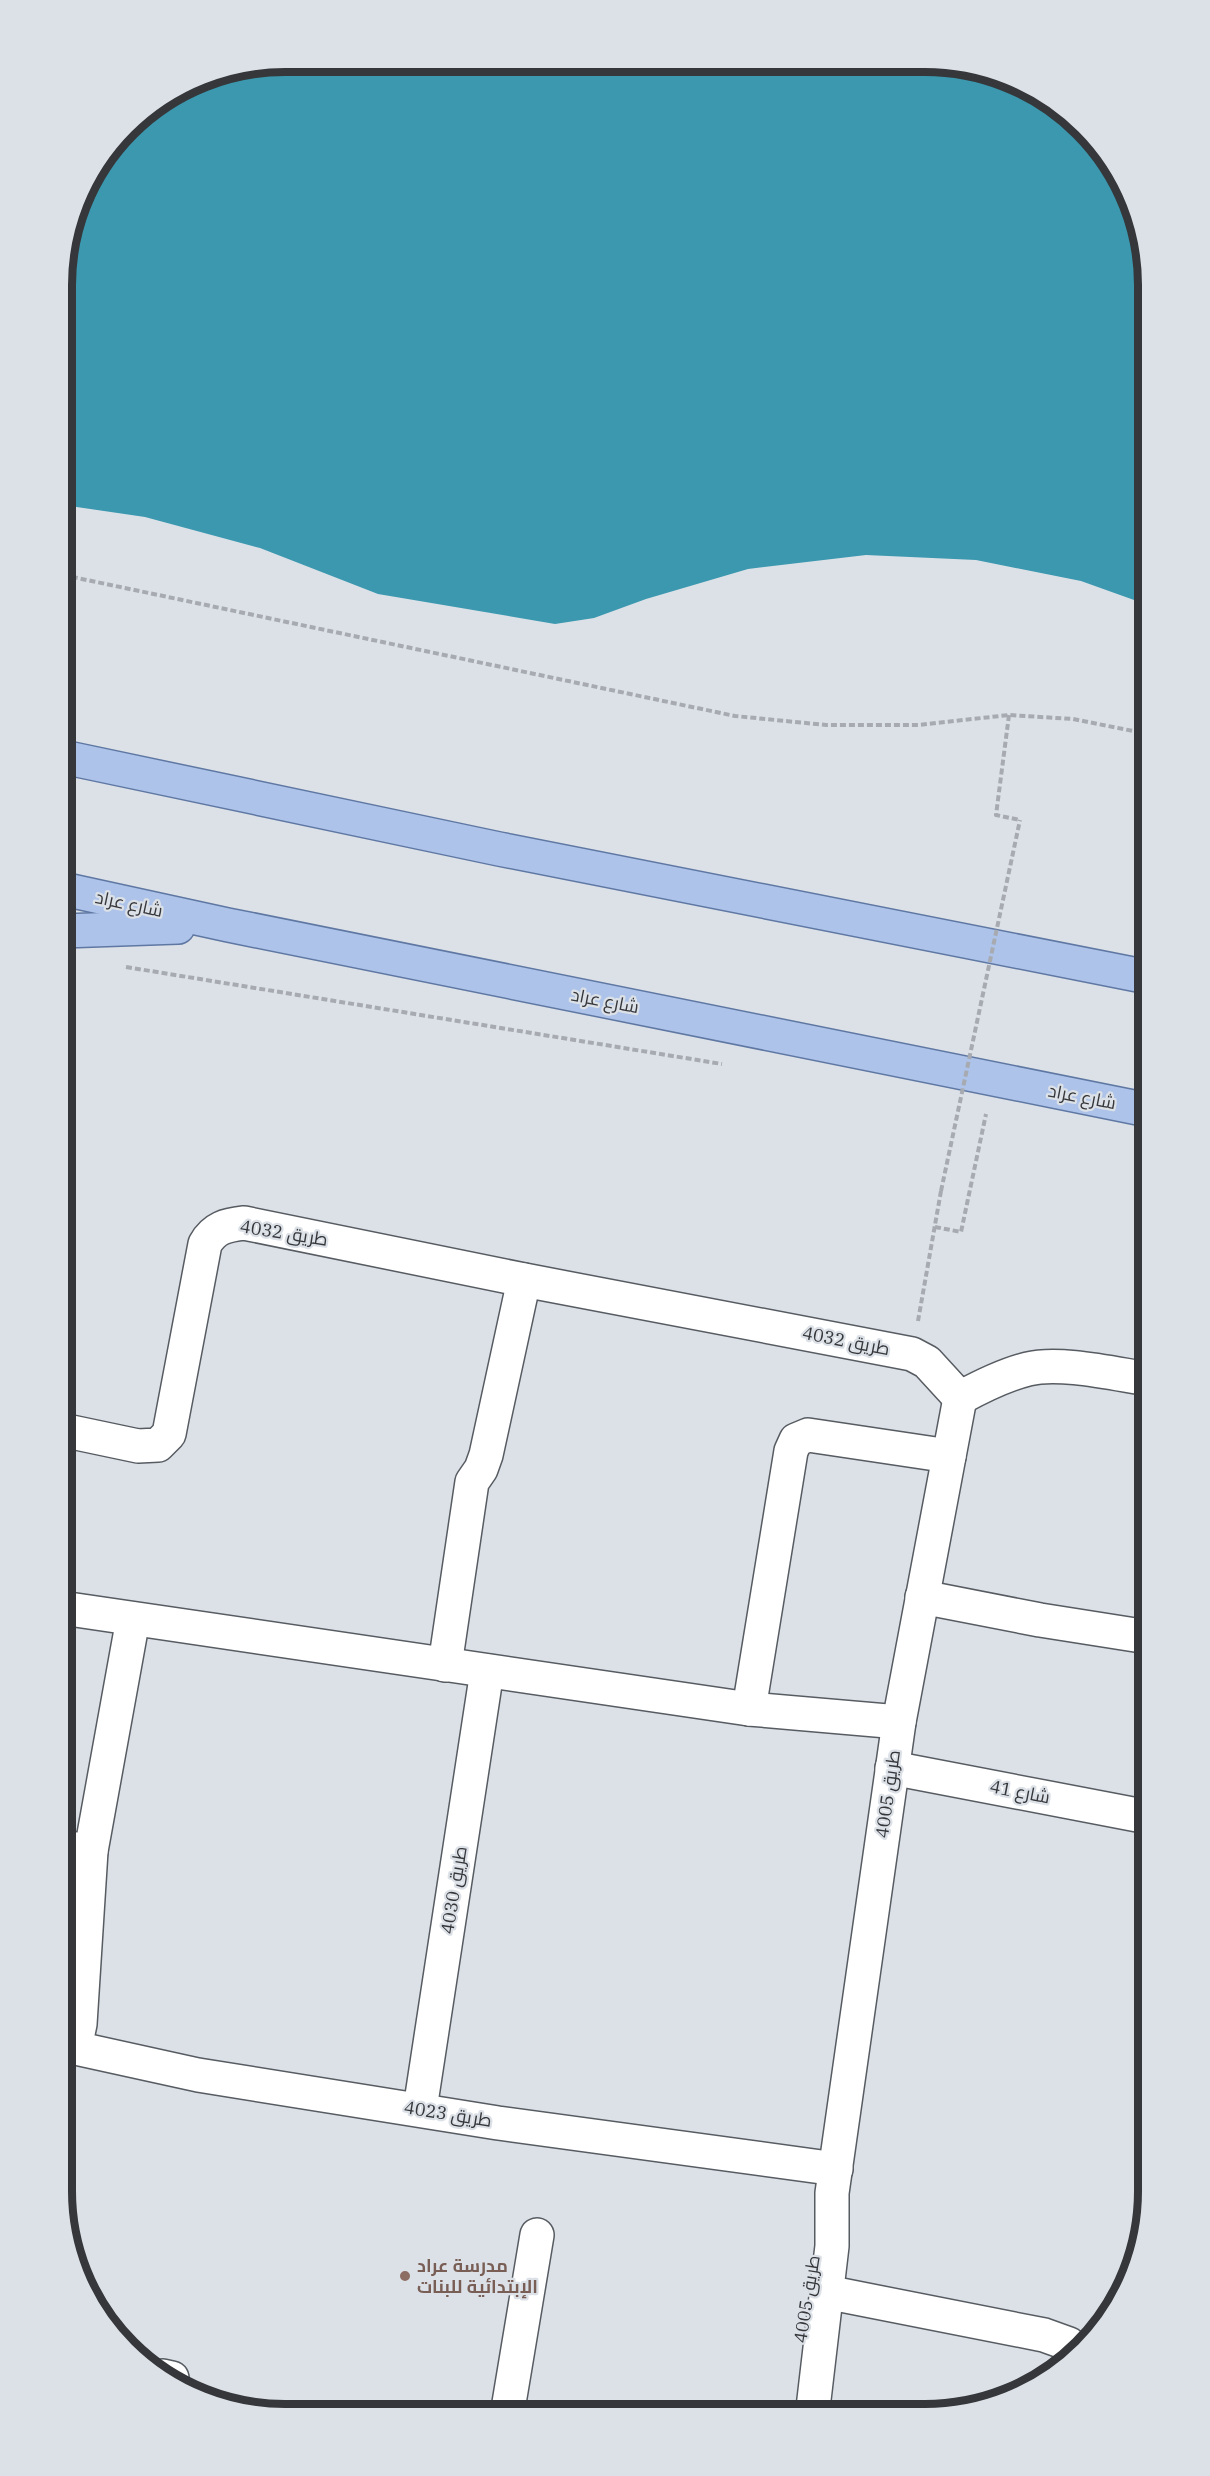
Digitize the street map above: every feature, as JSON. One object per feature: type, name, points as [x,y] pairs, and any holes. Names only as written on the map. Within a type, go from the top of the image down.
[{"type":"main road","points":[[72,759],[511,851],[1138,975]]},
{"type":"main road","name":"شارع عراد","points":[[72,892],[1138,1108]]},
{"type":"main road","points":[[72,932],[228,925]]},
{"type":"street","name":"طريق 4032","points":[[72,1432],[138,1446],[158,1445],[169,1434],[205,1244],[210,1235],[219,1228],[244,1223],[524,1280],[912,1354],[927,1362],[960,1398]]},
{"type":"street","points":[[445,1665],[472,1482],[481,1469],[486,1455],[524,1280]]},
{"type":"street","points":[[960,1398],[992,1381],[1031,1368],[1077,1368],[1138,1377]]},
{"type":"street","name":"طريق 4005","points":[[813,2404],[832,2246],[834,2181],[892,1768],[960,1398]]},
{"type":"street","points":[[749,1709],[791,1451],[796,1440],[808,1435],[949,1456]]},
{"type":"street","points":[[922,1597],[1040,1620],[1138,1635]]},
{"type":"street","points":[[72,1610],[749,1709],[899,1722]]},
{"type":"street","points":[[72,2039],[80,2024],[76,1849],[133,1619]]},
{"type":"street","name":"طريق 4030","points":[[420,2109],[488,1671]]},
{"type":"street","name":"شارع 41","points":[[892,1768],[1138,1814]]},
{"type":"street","name":"طريق 4023","points":[[72,2048],[198,2075],[420,2109],[834,2181]]},
{"type":"street","name":"طريق 4005","points":[[791,2404],[817,2239],[834,2181]]},
{"type":"street","points":[[509,2404],[537,2235]]},
{"type":"street","points":[[826,2292],[1044,2335],[1071,2346]]},
{"type":"path","points":[[72,576],[735,716],[826,725],[918,725],[1009,715],[1073,718],[1138,732]]},
{"type":"path","points":[[912,1354],[941,1191],[1020,820],[996,815],[1009,715]]},
{"type":"path","points":[[121,967],[730,1065]]},
{"type":"path","points":[[953,1101],[964,1103]]},
{"type":"path","points":[[935,1227],[961,1232],[988,1107]]},
{"type":"water","points":[[271,72],[939,72],[966,76],[993,83],[1019,94],[1055,116],[1076,134],[1094,155],[1116,191],[1131,230],[1138,271],[1138,601],[1081,581],[976,560],[866,555],[748,569],[646,599],[594,618],[555,624],[378,594],[260,548],[145,517],[72,506],[72,271],[76,244],[83,217],[94,191],[116,155],[134,134],[155,116],[191,94],[230,79]]},
{"type":"place","name":"مدرسة عراد الإبتدائية للبنات","points":[[405,2276]]}]
